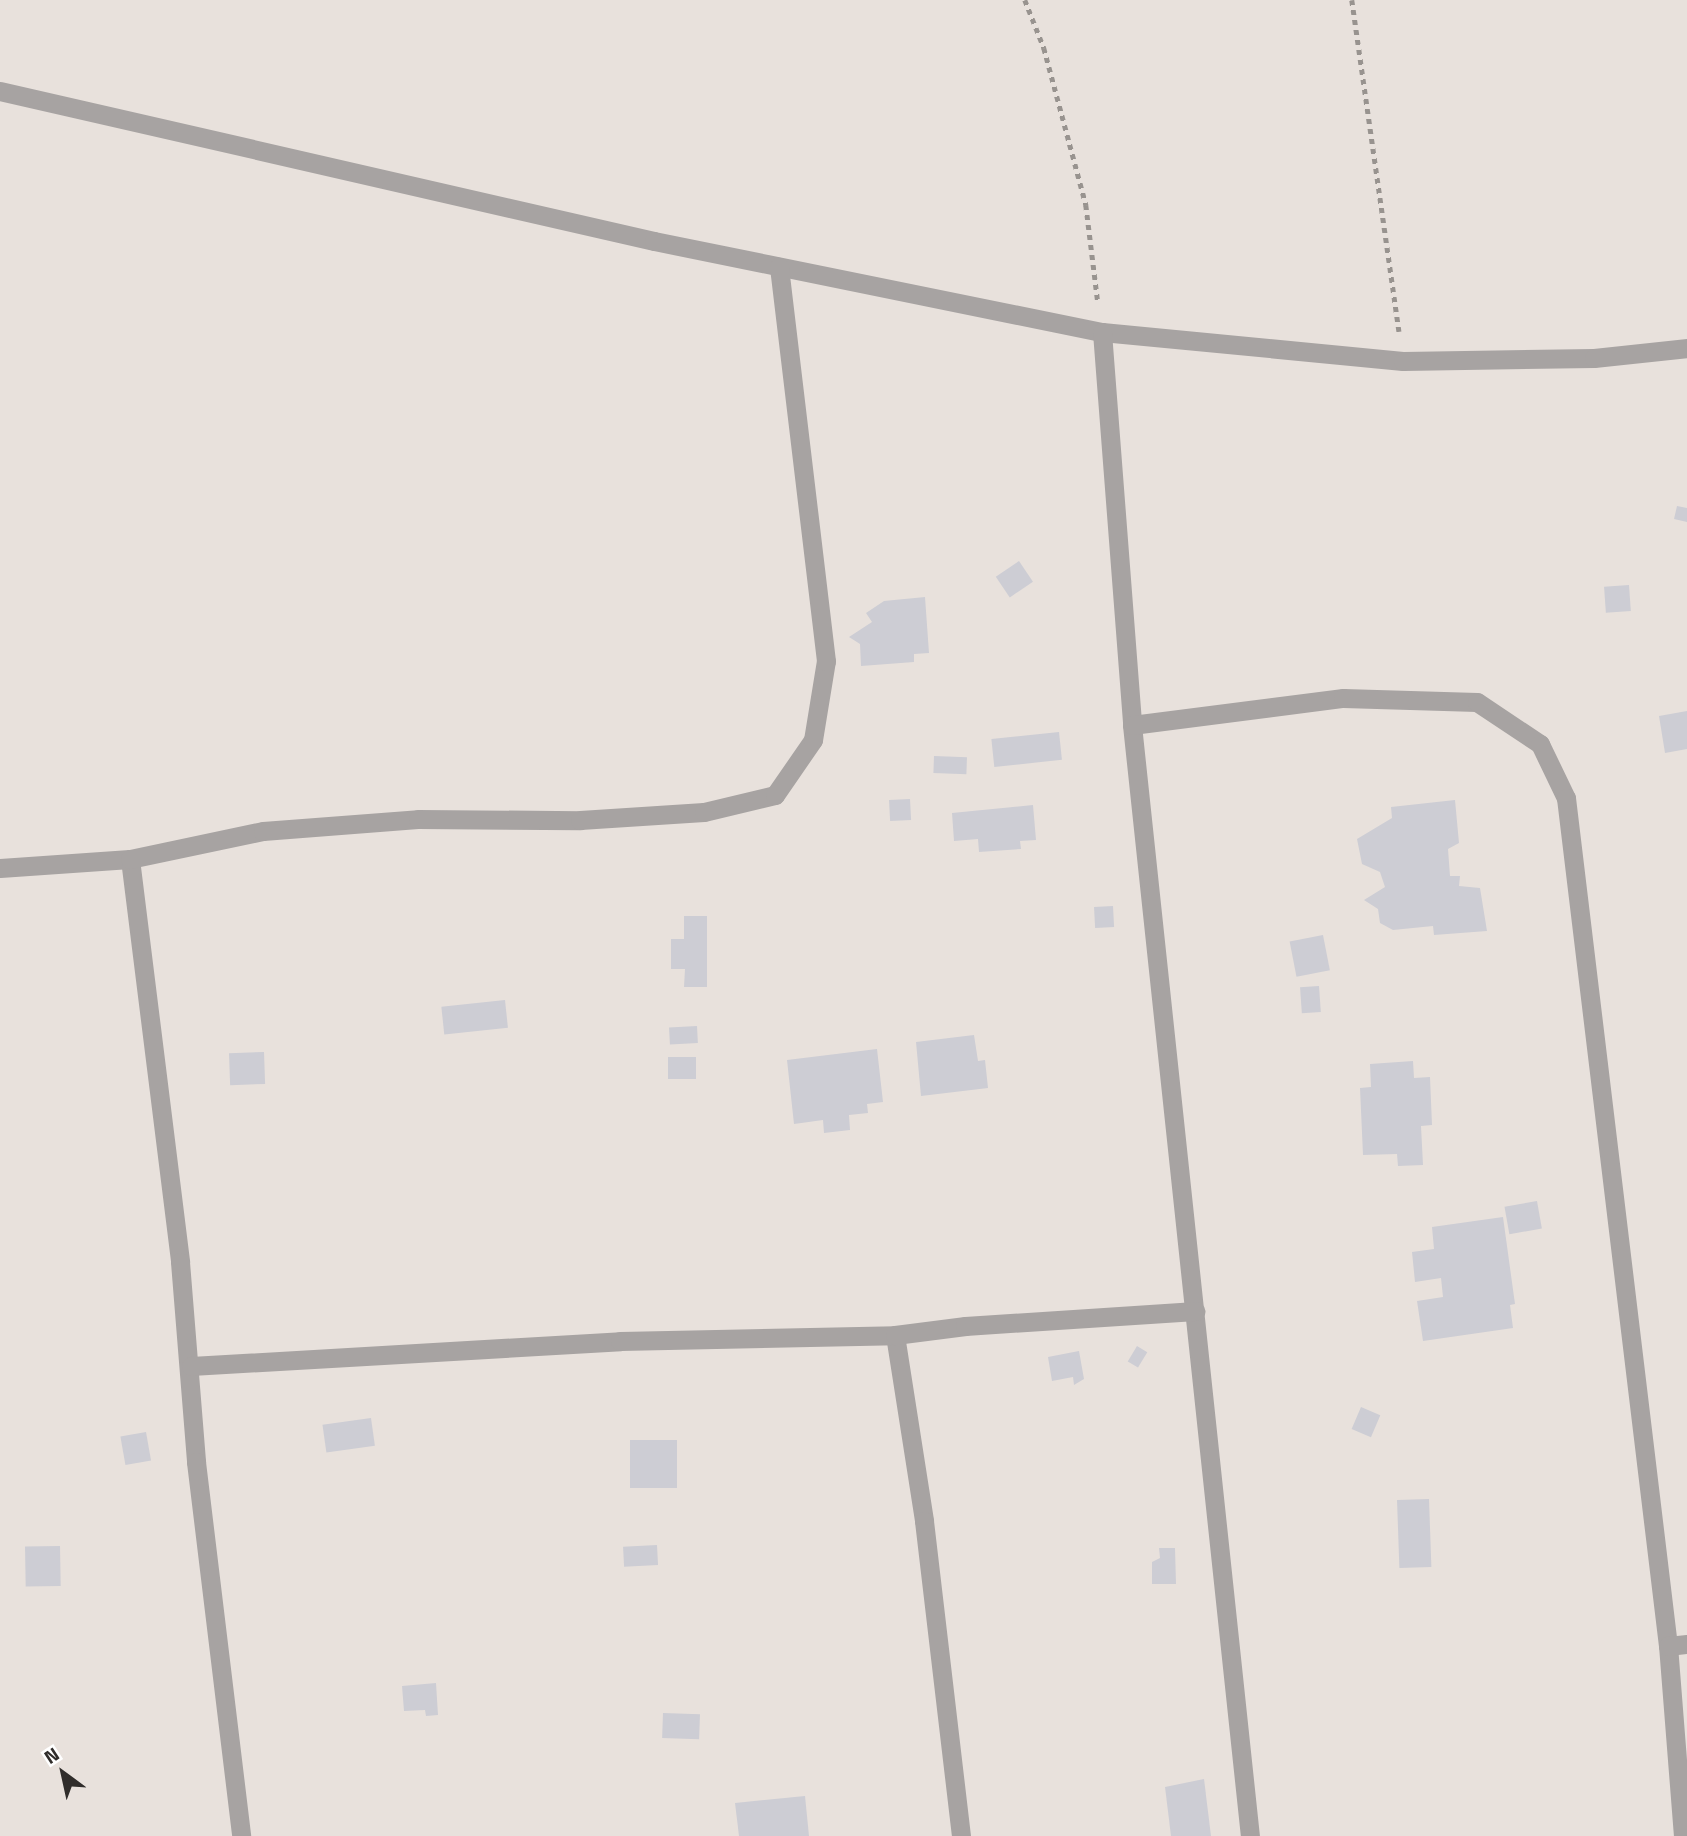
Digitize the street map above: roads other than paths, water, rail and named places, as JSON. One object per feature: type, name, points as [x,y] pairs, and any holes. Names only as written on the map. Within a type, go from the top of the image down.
[{"type":"street","points":[[0,91],[779,267],[1102,331],[1403,361],[1594,358],[1687,348]]},
{"type":"street","points":[[0,868],[130,859],[263,831],[418,819],[580,820],[704,812],[775,795],[813,740],[826,661],[779,267]]},
{"type":"street","points":[[1102,331],[1132,725],[1250,1836]]},
{"type":"street","points":[[1132,725],[1343,698],[1477,702],[1540,744],[1566,798],[1677,1645],[1683,1836]]},
{"type":"street","points":[[130,859],[191,1366],[198,1475],[241,1836]]},
{"type":"street","points":[[191,1366],[620,1341],[895,1335],[965,1326],[1196,1311]]},
{"type":"street","points":[[895,1335],[924,1521],[961,1836]]}]
